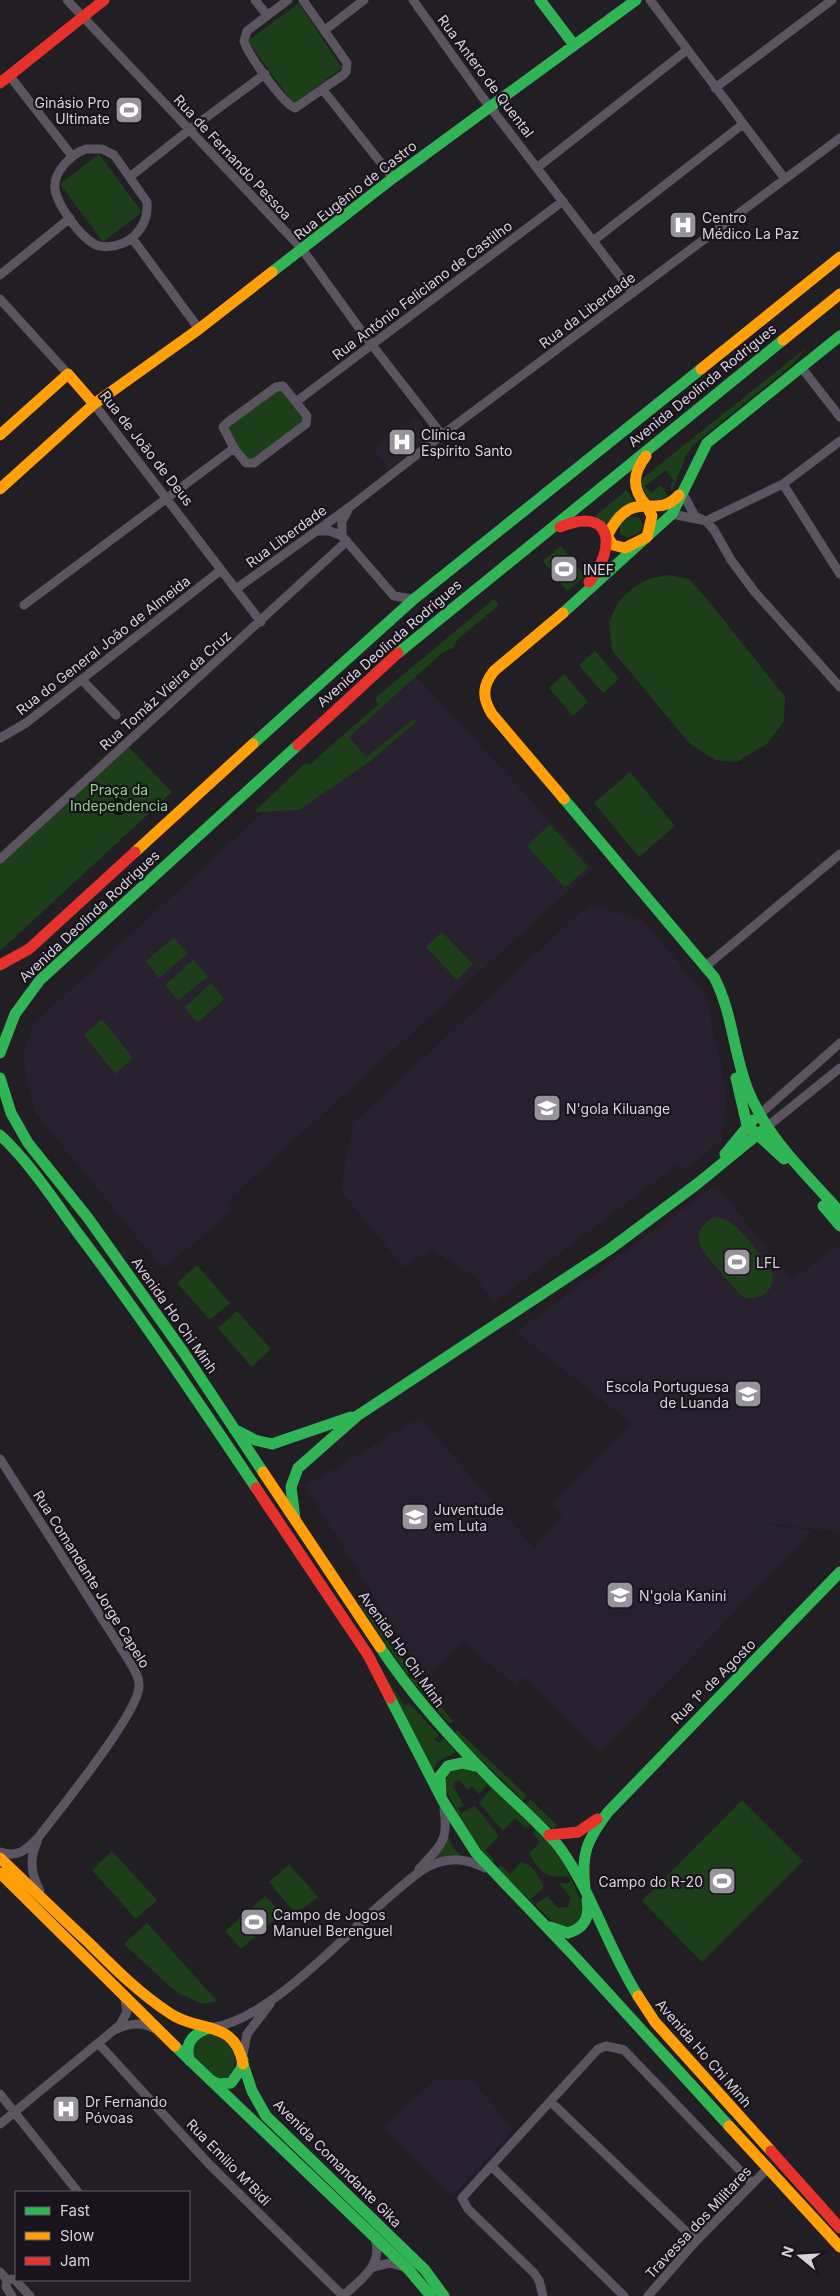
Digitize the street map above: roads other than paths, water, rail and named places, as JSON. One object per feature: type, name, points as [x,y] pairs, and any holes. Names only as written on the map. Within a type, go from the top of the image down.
[{"type":"main road","points":[[5,79],[81,16],[104,0]]},
{"type":"main road","points":[[540,0],[574,45]]},
{"type":"main road","name":"Rua Eugênio de Castro","points":[[0,489],[94,404],[199,329],[393,178],[636,0]]},
{"type":"main road","name":"Avenida Deolinda Rodrigues","points":[[0,965],[29,950],[414,599],[840,257]]},
{"type":"main road","name":"Avenida Deolinda Rodrigues","points":[[0,1053],[15,1012],[25,996],[40,980],[408,644],[840,294]]},
{"type":"main road","points":[[840,336],[707,444],[694,464],[672,514],[597,584],[494,670],[485,685],[483,698],[492,714],[706,966],[726,1002],[747,1089],[759,1115],[840,1212]]},
{"type":"main road","points":[[0,435],[68,374]]},
{"type":"main road","name":"Rua de João de Deus","points":[[68,374],[94,404]]},
{"type":"main road","points":[[647,537],[652,516],[634,488],[634,477],[637,468],[662,438]]},
{"type":"main road","points":[[684,489],[666,506],[635,506],[622,515],[607,536],[608,549],[606,558],[593,579],[482,673],[475,684],[475,701],[484,716],[706,981],[716,999],[723,1019],[747,1125],[780,1154],[840,1226]]},
{"type":"main road","points":[[527,546],[580,518],[594,521],[613,545],[625,548],[647,537]]},
{"type":"main road","name":"Avenida Ho Chi Minh","points":[[0,1078],[11,1113],[28,1143],[118,1259],[189,1359],[399,1676],[444,1732],[549,1835],[585,1888],[625,1976],[652,2017],[840,2228]]},
{"type":"main road","points":[[729,1149],[740,1121],[740,1098]]},
{"type":"main road","points":[[697,1184],[729,1149],[747,1125],[759,1115]]},
{"type":"main road","points":[[296,1523],[290,1487],[298,1468],[357,1416],[602,1253],[697,1184],[768,1126]]},
{"type":"main road","name":"Avenida Ho Chi Minh","points":[[0,1135],[16,1150],[133,1308],[368,1655],[443,1801],[464,1836],[490,1870],[542,1922],[840,2247]]},
{"type":"main road","points":[[234,1429],[255,1440],[272,1444],[357,1416]]},
{"type":"main road","name":"Rua 1º de Agosto","points":[[608,1812],[840,1572]]},
{"type":"main road","points":[[443,1801],[439,1785],[441,1773],[445,1767],[456,1762],[462,1762],[480,1767]]},
{"type":"main road","points":[[549,1835],[578,1832],[608,1812]]},
{"type":"main road","points":[[542,1922],[562,1933],[568,1933],[580,1928],[588,1916],[582,1854],[588,1839],[608,1812]]},
{"type":"main road","name":"Avenida Comandante Gika","points":[[0,1858],[148,1999],[185,2022],[212,2027],[232,2038],[244,2058],[245,2074],[266,2116],[400,2245],[424,2270],[444,2296]]},
{"type":"main road","name":"Avenida Comandante Gika","points":[[0,1873],[123,1992],[190,2061],[409,2270],[431,2296]]},
{"type":"main road","points":[[190,2061],[186,2051],[189,2041],[199,2032],[212,2027]]},
{"type":"main road","points":[[210,2080],[219,2084],[230,2083],[241,2069],[244,2058]]},
{"type":"street","name":"Rua de Fernando Pessoa","points":[[67,0],[302,249],[442,435]]},
{"type":"street","points":[[255,0],[267,15]]},
{"type":"street","points":[[288,0],[247,31],[244,41],[265,74],[291,107],[298,107],[323,90],[343,75],[348,67],[325,30],[302,0]]},
{"type":"street","points":[[325,30],[364,0]]},
{"type":"street","name":"Rua Antero de Quental","points":[[413,0],[490,106],[633,293]]},
{"type":"street","points":[[650,0],[785,179]]},
{"type":"street","points":[[715,88],[832,0]]},
{"type":"street","points":[[538,168],[687,50]]},
{"type":"street","points":[[131,176],[188,130],[265,74]]},
{"type":"street","points":[[5,79],[72,156]]},
{"type":"street","points":[[323,90],[393,178]]},
{"type":"street","points":[[593,241],[743,124]]},
{"type":"street","name":"Rua da Liberdade","points":[[351,506],[442,435],[840,138]]},
{"type":"street","points":[[86,149],[108,151],[131,176],[145,196],[148,209],[143,225],[132,238],[110,246],[95,244],[70,218],[57,196],[55,184],[57,177],[72,156],[86,149]]},
{"type":"street","name":"Rua António Feliciano de Castilho","points":[[297,401],[564,201]]},
{"type":"street","points":[[0,276],[70,218]]},
{"type":"street","points":[[132,238],[199,329]]},
{"type":"street","name":"Rua de João de Deus","points":[[0,299],[68,374]]},
{"type":"street","points":[[800,368],[840,417]]},
{"type":"street","points":[[280,386],[286,388],[297,401],[307,416],[303,427],[250,464],[246,463],[234,448],[223,428],[228,422],[280,386]]},
{"type":"street","name":"Rua de João de Deus","points":[[94,404],[261,622]]},
{"type":"street","points":[[672,514],[706,522],[783,484],[840,441]]},
{"type":"street","points":[[24,605],[234,448]]},
{"type":"street","points":[[783,484],[840,574]]},
{"type":"street","points":[[684,489],[695,516],[706,522],[754,591],[840,687]]},
{"type":"street","points":[[345,538],[342,521],[351,506]]},
{"type":"street","name":"Rua Liberdade","points":[[236,588],[351,506]]},
{"type":"street","points":[[317,531],[330,531],[345,538],[394,596],[414,599]]},
{"type":"street","name":"Rua Tomáz Vieira da Cruz","points":[[0,858],[261,622],[345,538]]},
{"type":"street","name":"Rua do General João de Almeida","points":[[0,738],[26,723],[221,570]]},
{"type":"street","points":[[393,617],[394,596]]},
{"type":"street","points":[[82,680],[116,715]]},
{"type":"street","points":[[706,966],[840,854]]},
{"type":"street","points":[[759,1115],[840,1043]]},
{"type":"street","points":[[768,1126],[840,1068]]},
{"type":"street","name":"Rua Comandante Jorge Capelo","points":[[0,1459],[128,1659],[138,1678],[139,1686],[129,1715],[38,1838],[21,1853],[7,1854],[0,1852]]},
{"type":"street","points":[[212,2027],[224,2026],[241,2019],[280,1992],[406,1883],[437,1852],[443,1842],[445,1819],[443,1801]]},
{"type":"street","name":"Rua Comandante Jorge Capelo","points":[[38,1838],[31,1858],[32,1869],[34,1880],[49,1906]]},
{"type":"street","points":[[406,1883],[435,1863],[448,1860],[463,1860],[490,1870]]},
{"type":"street","points":[[0,2124],[115,2030],[127,2012],[123,1992]]},
{"type":"street","points":[[244,2058],[247,2034],[280,1992]]},
{"type":"street","points":[[115,2030],[130,2024],[138,2024],[146,2025],[164,2034]]},
{"type":"street","name":"Rua Emilio M'Bidi","points":[[98,2043],[208,2163],[343,2296]]},
{"type":"street","points":[[542,2296],[534,2273],[462,2202],[464,2195],[598,2050],[606,2046],[624,2050],[752,2183]]},
{"type":"street","points":[[0,2094],[77,2191]]},
{"type":"street","points":[[551,2102],[696,2241]]},
{"type":"street","points":[[491,2166],[624,2296]]},
{"type":"street","name":"Travessa dos Militares","points":[[648,2296],[696,2241],[768,2168]]},
{"type":"street","points":[[343,2296],[373,2267],[378,2249],[376,2240],[369,2231]]},
{"type":"street","points":[[373,2267],[390,2263],[399,2264],[409,2270]]},
{"type":"street","points":[[0,2272],[7,2280],[15,2280]]},
{"type":"street","points":[[7,2280],[6,2286],[12,2296]]},
{"type":"street","points":[[16,2281],[30,2296]]},
{"type":"place","name":"Ginásio Pro Ultimate","points":[[129,110]]},
{"type":"place","name":"Centro Médico La Paz","points":[[683,225]]},
{"type":"place","name":"Clínica Espírito Santo","points":[[402,442]]},
{"type":"place","name":"INEF","points":[[564,569]]},
{"type":"place","name":"N'gola Kiluange","points":[[547,1108]]},
{"type":"place","name":"LFL","points":[[737,1262]]},
{"type":"place","name":"Escola Portuguesa de Luanda","points":[[748,1394]]},
{"type":"place","name":"Juventude em Luta","points":[[415,1517]]},
{"type":"place","name":"N'gola Kanini","points":[[620,1595]]},
{"type":"place","name":"Campo do R-20","points":[[722,1881]]},
{"type":"place","name":"Campo de Jogos Manuel Berenguel","points":[[254,1922]]},
{"type":"place","name":"Dr Fernando Póvoas","points":[[66,2109]]},
{"type":"park label","name":"Praça da Independencia","points":[[119,798]]}]
